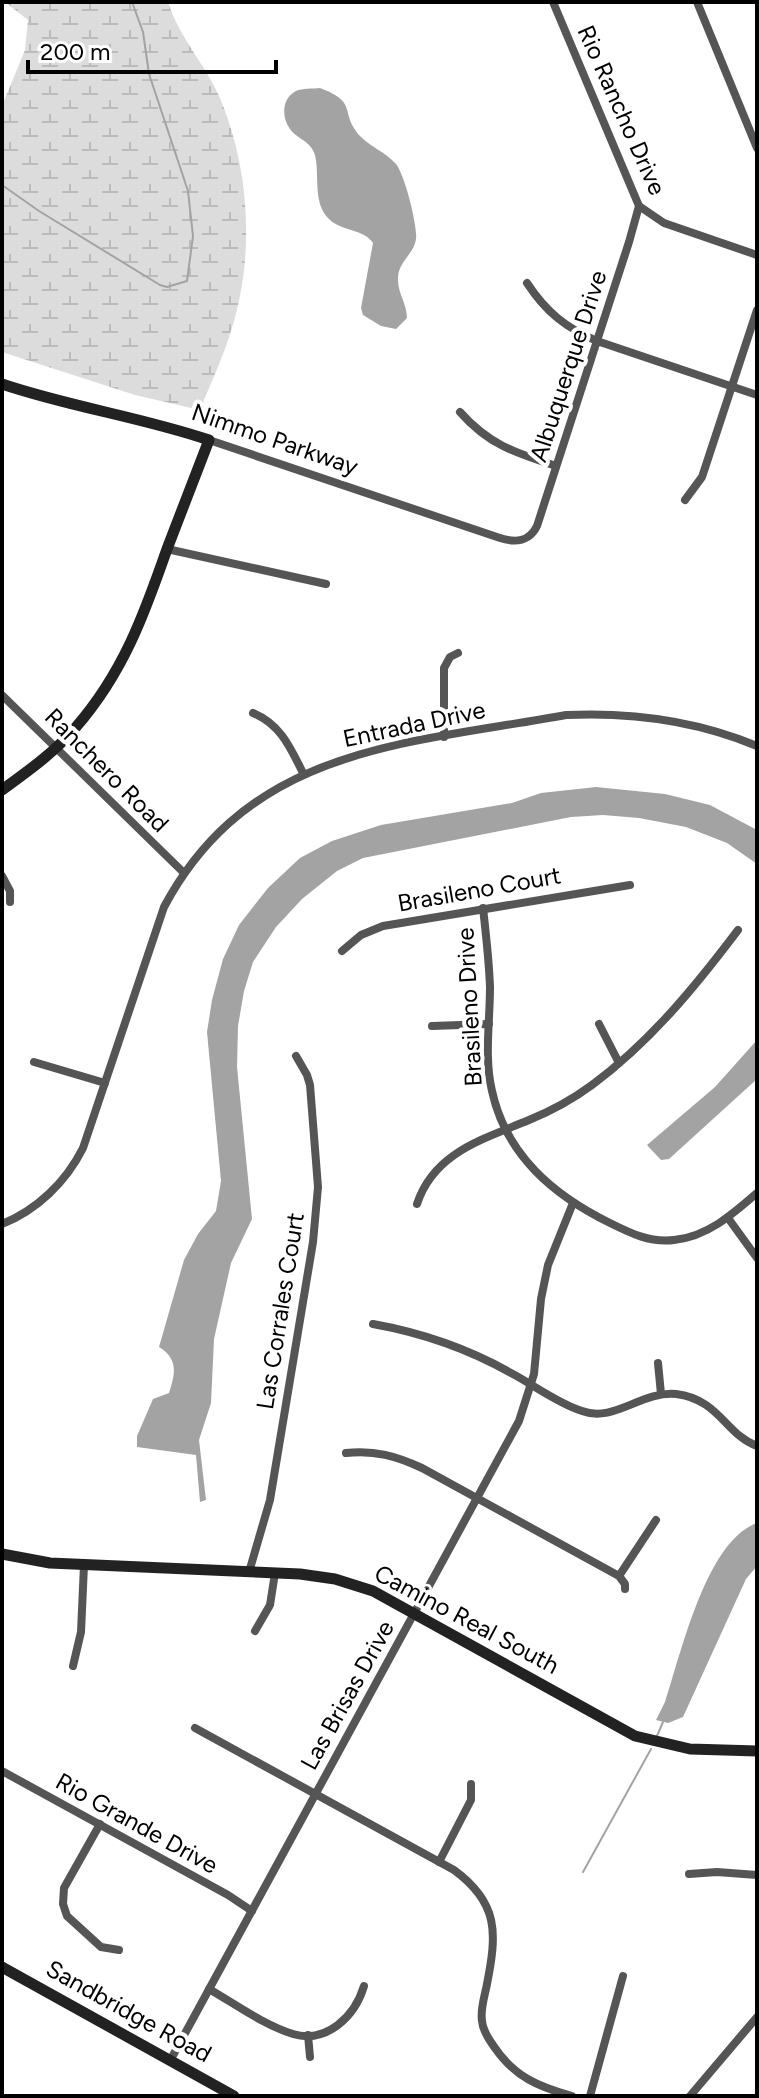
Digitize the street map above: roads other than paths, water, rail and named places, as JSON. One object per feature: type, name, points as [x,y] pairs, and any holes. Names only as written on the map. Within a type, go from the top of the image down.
[{"type":"street","name":"Rio Rancho Drive","points":[[553,2],[639,206],[664,223],[757,255]]},
{"type":"street","points":[[697,2],[757,148]]},
{"type":"street","name":"Albuquerque Drive","points":[[530,536],[537,526],[639,206]]},
{"type":"street","points":[[527,283],[540,303],[560,322],[597,341],[757,395]]},
{"type":"street","points":[[685,500],[702,477],[757,310]]},
{"type":"street","name":"Nimmo Parkway","points":[[2,384],[209,440],[509,541],[521,541],[530,536]]},
{"type":"street","points":[[460,412],[490,440],[507,450],[556,466]]},
{"type":"street","points":[[2,790],[56,748],[91,710],[124,657],[147,608],[209,440]]},
{"type":"street","points":[[167,549],[326,584]]},
{"type":"street","points":[[444,737],[444,668],[450,657],[458,653]]},
{"type":"street","name":"Ranchero Road","points":[[2,695],[184,873]]},
{"type":"street","points":[[253,713],[281,732],[303,773]]},
{"type":"street","name":"Entrada Drive","points":[[2,1224],[39,1202],[66,1174],[83,1148],[155,927],[184,873],[213,838],[252,803],[303,773],[361,752],[566,715],[640,715],[684,722],[757,746]]},
{"type":"street","points":[[2,876],[10,891],[10,902]]},
{"type":"street","name":"Brasileno Court","points":[[342,951],[361,935],[383,926],[630,885]]},
{"type":"street","name":"Brasileno Drive","points":[[483,908],[489,957],[489,1078],[506,1129],[527,1163],[552,1188],[573,1203],[636,1235],[660,1241],[685,1238],[713,1227],[757,1193]]},
{"type":"street","points":[[417,1204],[426,1182],[437,1168],[465,1147],[574,1097],[619,1063],[684,1000],[738,930]]},
{"type":"street","points":[[432,1026],[489,1024]]},
{"type":"street","points":[[599,1024],[619,1063]]},
{"type":"street","name":"Las Corrales Court","points":[[249,1572],[270,1500],[318,1199],[310,1085],[296,1056]]},
{"type":"street","points":[[34,1062],[105,1083]]},
{"type":"street","name":"Las Brisas Drive","points":[[171,2059],[519,1421],[531,1384],[544,1282],[554,1244],[573,1203]]},
{"type":"street","points":[[728,1218],[757,1258]]},
{"type":"street","points":[[373,1324],[447,1342],[581,1411],[593,1414],[615,1411],[635,1401],[661,1394],[686,1396],[707,1405],[745,1441],[757,1446]]},
{"type":"street","points":[[658,1363],[661,1394]]},
{"type":"street","points":[[346,1453],[376,1452],[396,1456],[619,1576],[625,1589]]},
{"type":"street","points":[[619,1576],[656,1520]]},
{"type":"street","name":"Camino Real South","points":[[2,1554],[50,1563],[275,1573],[320,1576],[347,1582],[373,1591],[635,1736],[690,1749],[757,1751]]},
{"type":"street","points":[[73,1666],[81,1632],[84,1565]]},
{"type":"street","points":[[255,1631],[270,1605],[275,1573]]},
{"type":"street","points":[[195,1728],[439,1862],[473,1886],[490,1912],[494,1947],[481,2017],[491,2043],[521,2076],[543,2088],[572,2096]]},
{"type":"street","name":"Rio Grande Drive","points":[[2,1771],[252,1911]]},
{"type":"street","points":[[439,1862],[471,1800],[471,1784]]},
{"type":"street","points":[[100,1824],[64,1888],[63,1904],[67,1916],[101,1947],[119,1950]]},
{"type":"street","points":[[689,1874],[757,1875]]},
{"type":"street","name":"Sandbridge Road","points":[[2,1967],[234,2096]]},
{"type":"street","points":[[590,2096],[623,1976]]},
{"type":"street","points":[[209,1989],[275,2026],[291,2033],[308,2035],[330,2030],[348,2017],[360,2001],[364,1986]]},
{"type":"street","points":[[690,2096],[757,2017]]},
{"type":"street","points":[[308,2035],[310,2057]]},
{"type":"waterway","points":[[2,185],[160,285],[167,287],[187,281],[193,236],[188,191],[149,74],[143,32],[132,2]]},
{"type":"waterway","points":[[657,1736],[663,1722]]},
{"type":"waterway","points":[[583,1872],[651,1749]]}]
